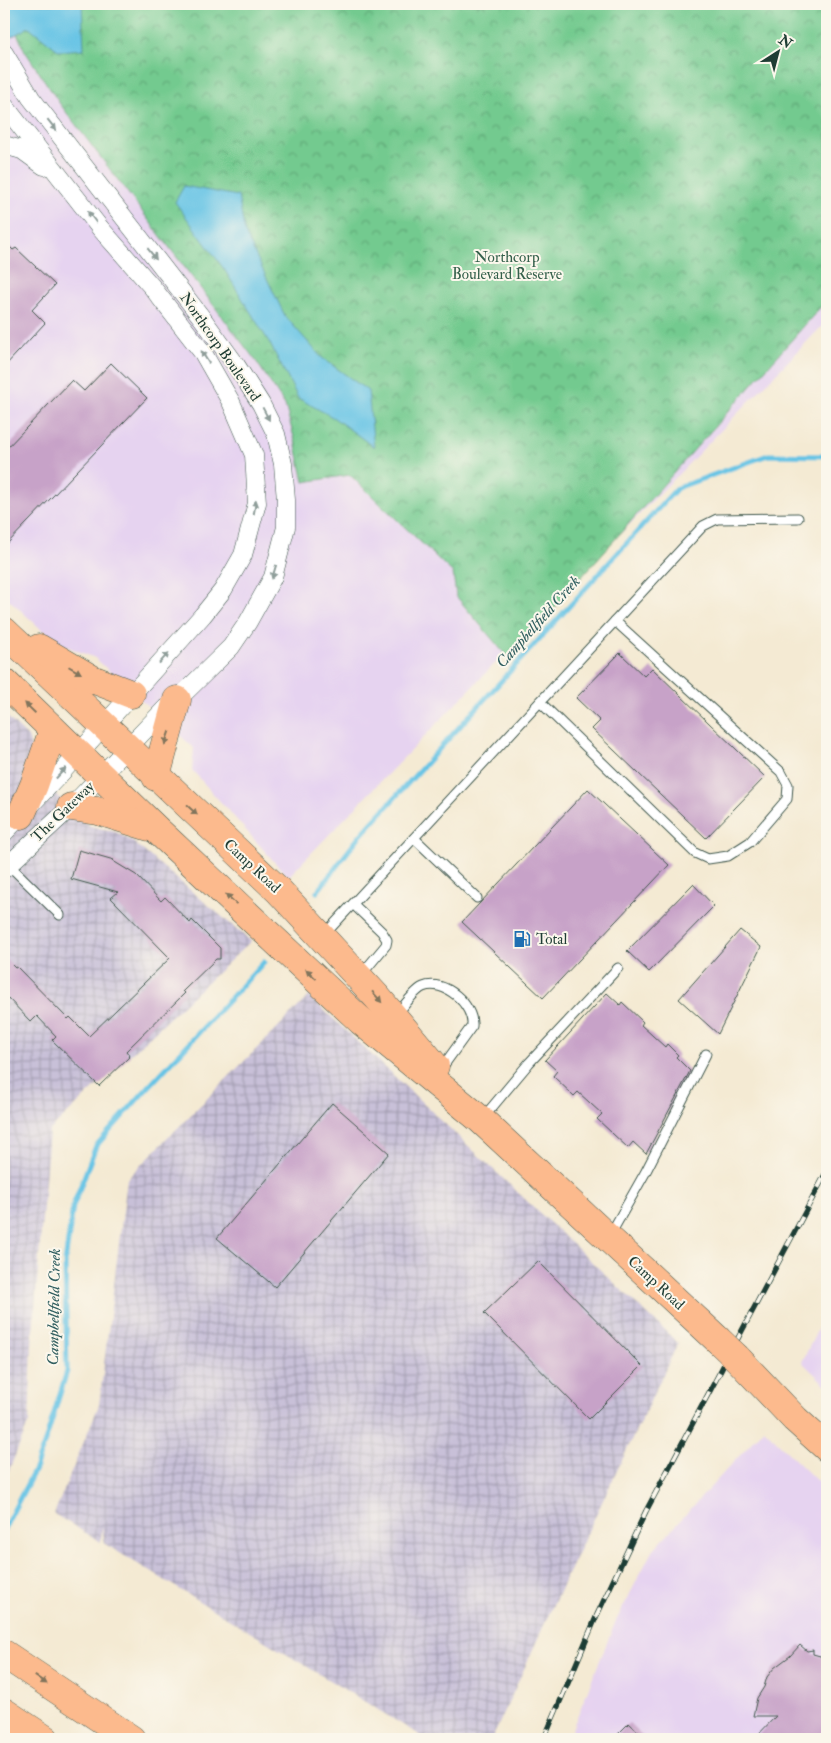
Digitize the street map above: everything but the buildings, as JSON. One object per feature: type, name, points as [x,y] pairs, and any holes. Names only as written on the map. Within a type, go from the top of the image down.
[{"type":"main road","points":[[4,626],[74,670],[131,694]]},
{"type":"main road","name":"Camp Road","points":[[4,631],[278,890],[359,977],[481,1120]]},
{"type":"main road","name":"Camp Road","points":[[4,682],[100,776],[360,1021],[481,1120],[822,1439]]},
{"type":"main road","points":[[156,776],[177,700]]},
{"type":"main road","points":[[12,824],[38,777],[53,730]]},
{"type":"main road","points":[[71,807],[98,811],[156,829]]},
{"type":"main road","points":[[4,1654],[131,1739]]},
{"type":"main road","points":[[4,1712],[45,1739]]},
{"type":"street","name":"Northcorp Boulevard","points":[[4,55],[31,98],[160,281],[232,402],[254,455],[257,503],[243,555],[223,590],[203,615],[77,754]]},
{"type":"street","points":[[5,110],[31,98]]},
{"type":"street","name":"Northcorp Boulevard","points":[[5,110],[63,179],[100,228],[160,281],[236,365],[261,404],[276,434],[283,464],[286,527],[273,577],[263,598],[231,647],[177,700],[166,708],[100,776]]},
{"type":"street","points":[[4,145],[22,150],[63,179]]},
{"type":"street","name":"The Gateway","points":[[12,824],[77,754]]},
{"type":"street","name":"The Gateway","points":[[6,867],[71,807],[100,776]]},
{"type":"lane","points":[[322,937],[703,526],[717,519],[798,518]]},
{"type":"lane","points":[[540,702],[695,853],[708,859],[728,856],[750,842],[787,799],[788,785],[781,772],[615,621]]},
{"type":"lane","points":[[414,838],[477,898]]},
{"type":"lane","points":[[6,867],[60,915]]},
{"type":"lane","points":[[353,904],[382,932],[387,940],[386,946],[359,977]]},
{"type":"lane","points":[[481,1120],[529,1063],[618,968]]},
{"type":"lane","points":[[394,1017],[419,989],[424,986],[442,987],[454,994],[463,1003],[469,1011],[472,1026],[439,1071]]},
{"type":"lane","points":[[608,1238],[645,1173],[706,1054]]},
{"type":"shaded area","name":"Northcorp Boulevard Reserve","points":[[4,4],[827,4],[827,321],[288,877],[192,770],[194,748],[95,658],[54,641],[4,595]]},
{"type":"shaded area","points":[[4,714],[28,737],[34,757],[32,772],[90,826],[116,832],[133,842],[251,941],[49,1131],[32,1345],[29,1422],[4,1482]]},
{"type":"shaded area","points":[[309,996],[678,1343],[560,1590],[492,1739],[426,1739],[105,1544],[102,1526],[101,1542],[54,1514],[99,1405],[127,1179]]},
{"type":"shaded area","points":[[827,1310],[827,1386],[802,1362]]},
{"type":"shaded area","points":[[764,1429],[827,1491],[827,1739],[568,1739],[615,1623],[652,1551]]},
{"type":"green space","name":"Northcorp Boulevard Reserve","points":[[4,4],[827,4],[827,300],[509,659],[456,596],[453,573],[350,475],[304,482],[285,405],[256,361],[60,104],[25,51]]},
{"type":"water","points":[[4,4],[82,4],[84,49],[59,51],[29,27],[4,41]]},
{"type":"water","points":[[184,186],[238,196],[245,233],[285,316],[321,357],[368,391],[374,447],[334,418],[298,398],[269,342],[224,269],[175,202]]},
{"type":"waterway","name":"Campbellfield Creek","points":[[317,892],[359,837],[677,488],[768,455],[827,456]]},
{"type":"waterway","name":"Campbellfield Creek","points":[[4,1529],[35,1469],[67,1371],[65,1262],[73,1206],[96,1146],[264,962]]},
{"type":"railway","points":[[544,1739],[597,1615],[646,1511],[827,1171]]},
{"type":"place","name":"Total","points":[[522,939]]}]
